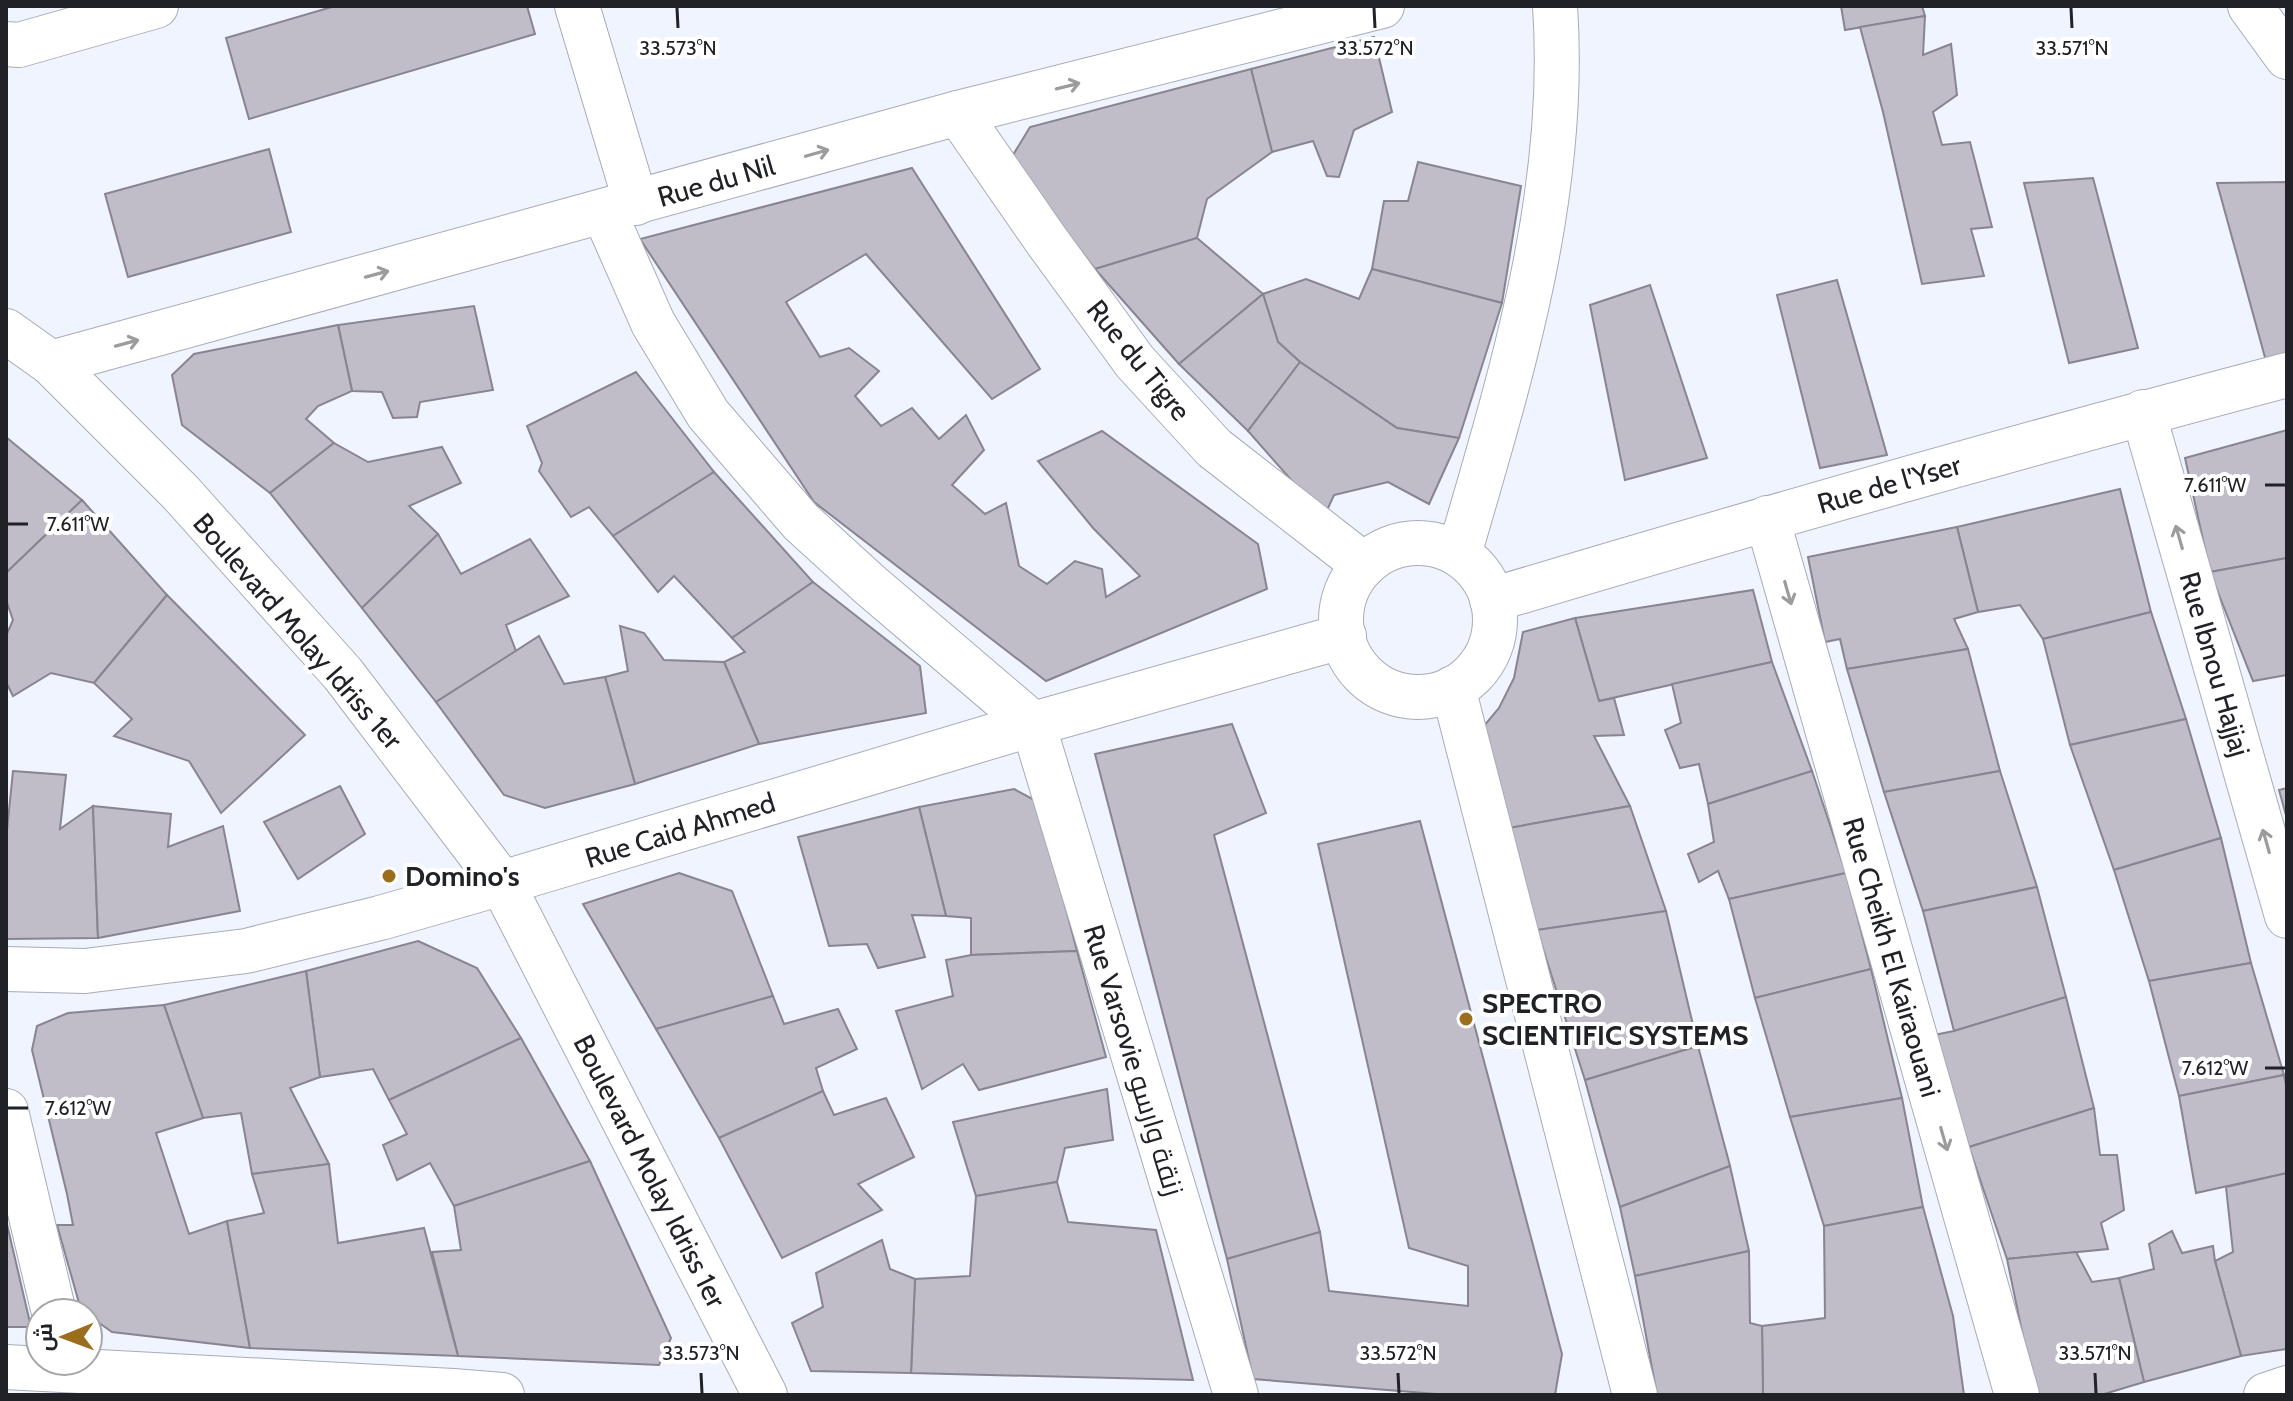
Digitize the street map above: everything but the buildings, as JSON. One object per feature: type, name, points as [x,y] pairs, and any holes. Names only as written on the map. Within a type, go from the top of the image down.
[{"type":"street","points":[[6,44],[19,45],[156,6]]},
{"type":"street","points":[[577,6],[620,207],[653,323],[708,414],[801,522],[1033,724]]},
{"type":"street","name":"Rue du Nil","points":[[51,363],[958,113],[1382,6]]},
{"type":"street","points":[[1459,554],[1508,386],[1538,254],[1552,154],[1559,54],[1555,6]]},
{"type":"street","points":[[2250,6],[2287,57]]},
{"type":"street","name":"Rue du Tigre","points":[[958,113],[1135,362],[1214,448],[1364,565]]},
{"type":"street","name":"Boulevard Molay Idriss 1er","points":[[6,331],[51,363],[181,493],[343,674],[502,883],[765,1395]]},
{"type":"street","name":"Rue de l'Yser","points":[[1492,600],[1767,518],[2143,412],[2287,375]]},
{"type":"street","name":"Rue Ibnou Hajjaj","points":[[2143,412],[2287,916]]},
{"type":"street","name":"Rue Cheikh El Kairaouani","points":[[1767,518],[2017,1395]]},
{"type":"street","points":[[1410,543],[1435,544],[1459,554],[1483,579],[1492,600],[1495,626],[1488,651],[1474,673],[1453,688],[1420,697],[1397,694],[1376,684],[1358,668],[1344,636],[1344,598],[1352,580],[1364,565],[1385,550],[1410,543]]},
{"type":"street","name":"Rue Caid Ahmed","points":[[6,969],[85,971],[246,951],[380,918],[1033,724],[1344,636]]},
{"type":"street","points":[[1453,688],[1635,1395]]},
{"type":"street","name":"Rue Varsovie زنقة وارسو","points":[[1033,724],[1236,1395]]},
{"type":"street","points":[[6,1111],[50,1297]]},
{"type":"street","points":[[92,1377],[502,1395]]},
{"type":"street","points":[[2266,1395],[2287,1388]]},
{"type":"place","name":"Domino's","points":[[389,876]]},
{"type":"place","name":"SPECTRO SCIENTIFIC SYSTEMS","points":[[1466,1019]]}]
